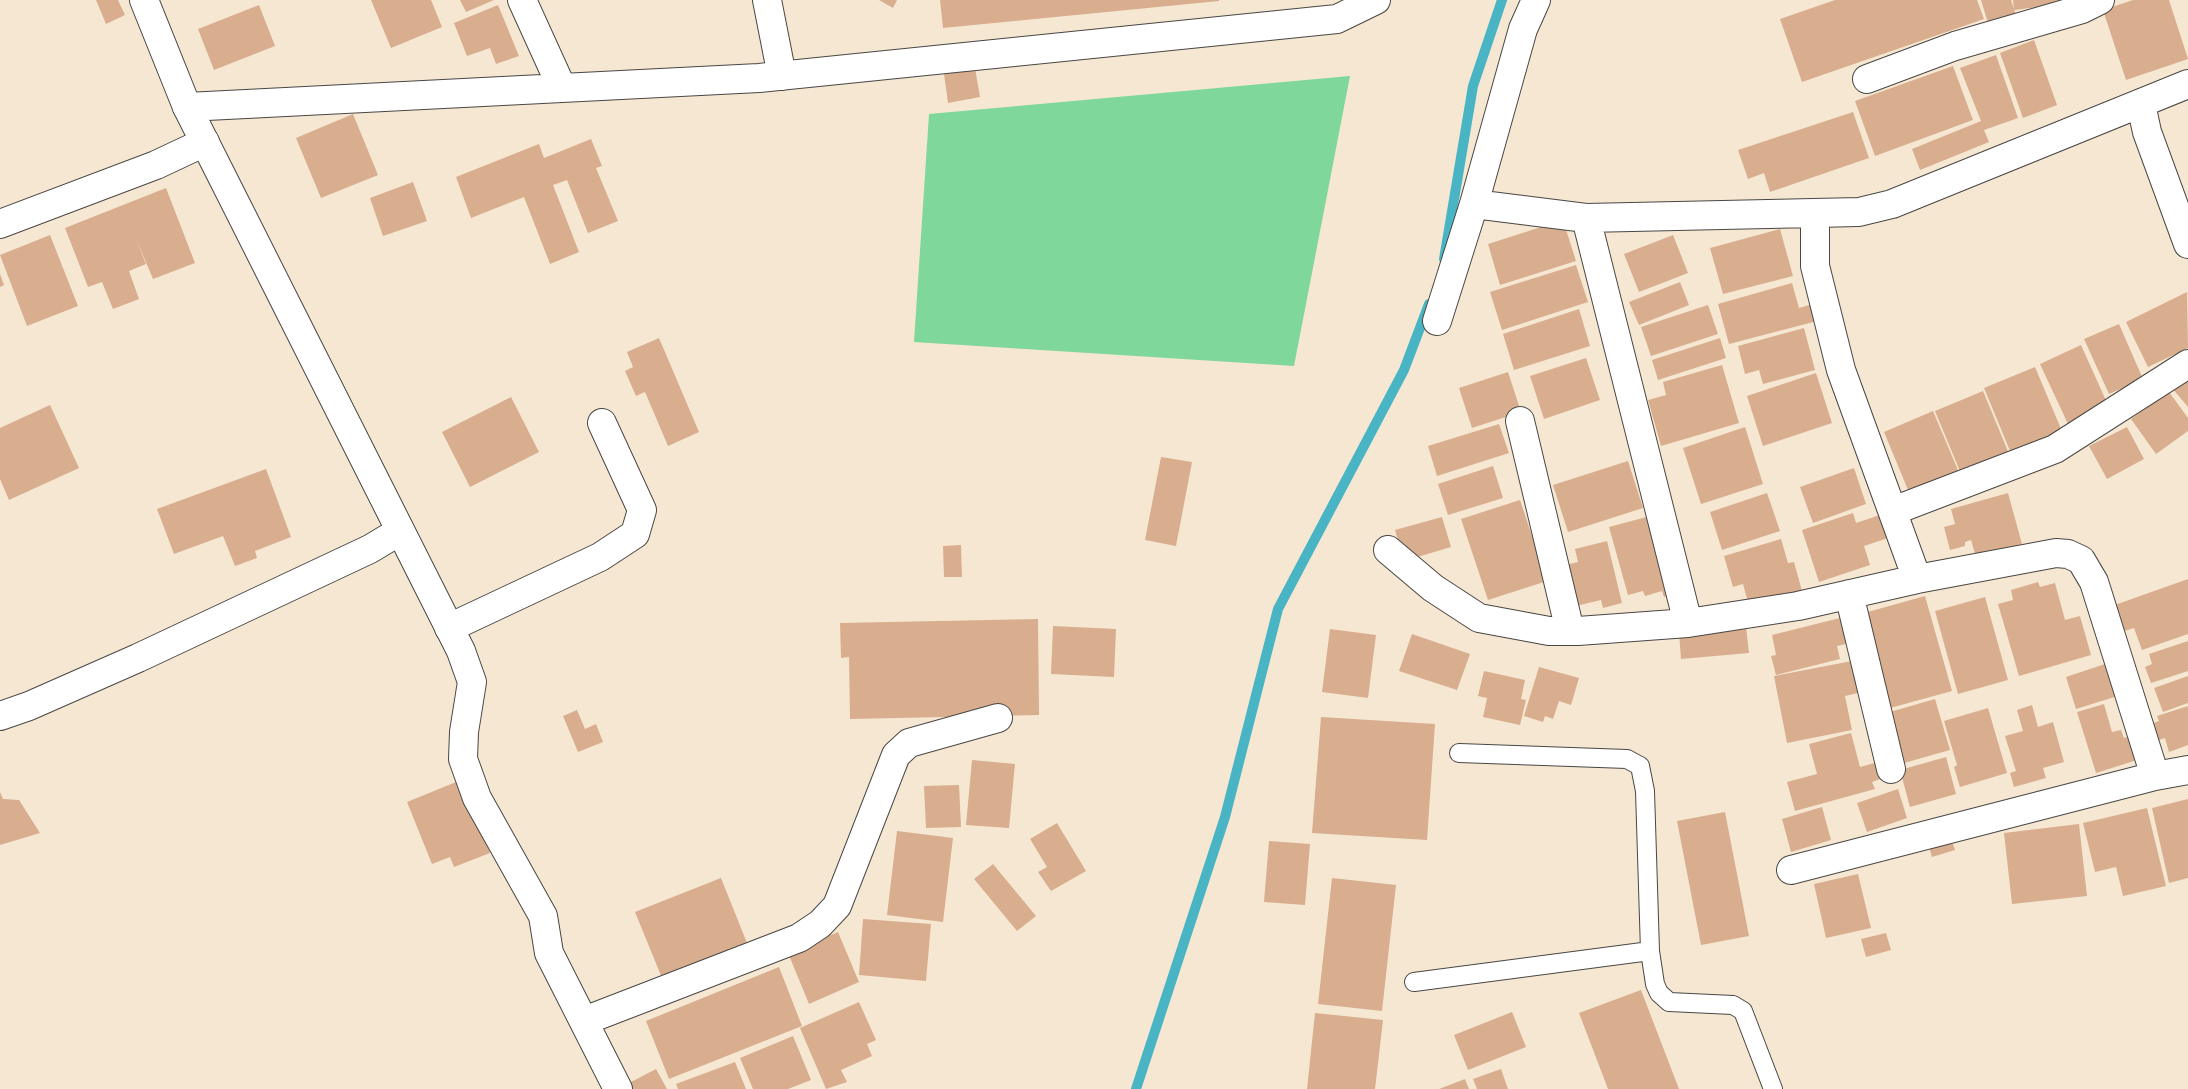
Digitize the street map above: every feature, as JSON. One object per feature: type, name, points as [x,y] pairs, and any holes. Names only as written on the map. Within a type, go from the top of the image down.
[{"type":"street","points":[[144,0],[187,107],[461,651],[472,682],[464,732],[463,759],[477,798],[543,916],[549,953],[618,1089]]},
{"type":"street","points":[[522,0],[562,88]]},
{"type":"street","points":[[767,0],[782,76]]},
{"type":"street","points":[[187,107],[782,76],[1337,18],[1376,0]]},
{"type":"street","points":[[1437,320],[1474,204],[1523,29],[1536,0]]},
{"type":"street","points":[[1867,79],[1955,46],[2082,9],[2100,0]]},
{"type":"street","points":[[1474,204],[1586,218],[1859,212],[1892,204],[2188,84]]},
{"type":"street","points":[[2141,104],[2150,141],[2188,244]]},
{"type":"street","points":[[0,224],[168,160],[205,142]]},
{"type":"street","points":[[1815,214],[1815,266],[1842,370],[1917,579]]},
{"type":"street","points":[[1586,218],[1688,623]]},
{"type":"street","points":[[1893,511],[2055,449],[2188,364]]},
{"type":"street","points":[[1520,421],[1570,631]]},
{"type":"street","points":[[449,628],[600,557],[635,534],[642,510],[602,422]]},
{"type":"street","points":[[0,716],[29,706],[138,658],[360,553],[400,531]]},
{"type":"street","points":[[1388,550],[1432,588],[1479,618],[1549,631],[1688,623],[1798,606],[1917,579],[2056,553],[2068,554],[2081,560],[2094,582],[2155,776]]},
{"type":"street","points":[[1849,594],[1891,769]]},
{"type":"street","points":[[584,1022],[799,938],[820,924],[837,906],[896,755],[908,743],[998,718]]},
{"type":"street","points":[[1791,870],[2155,776],[2188,770]]},
{"type":"lane","points":[[1459,753],[1627,759],[1640,766],[1645,791],[1650,951],[1655,984],[1659,993],[1669,1002],[1733,1005],[1743,1011],[1773,1089]]},
{"type":"lane","points":[[1414,982],[1650,951]]},
{"type":"green space","points":[[1350,76],[1294,366],[914,342],[929,114]]},
{"type":"building","points":[[96,0],[118,0],[125,15],[106,24]]},
{"type":"building","points":[[371,0],[431,0],[442,27],[391,48]]},
{"type":"building","points":[[460,0],[494,0],[466,12]]},
{"type":"building","points":[[879,0],[897,0],[893,8]]},
{"type":"building","points":[[940,0],[1219,0],[1219,1],[943,28]]},
{"type":"building","points":[[1835,0],[1977,0],[1984,19],[1802,82],[1780,19]]},
{"type":"building","points":[[1981,0],[2011,0],[2016,15],[1988,23]]},
{"type":"building","points":[[2013,0],[2088,0],[2088,1],[2014,10]]},
{"type":"building","points":[[2133,0],[2169,0],[2188,59],[2126,80],[2103,10]]},
{"type":"building","points":[[259,5],[275,46],[214,70],[198,29]]},
{"type":"building","points":[[498,5],[519,56],[496,64],[490,48],[467,56],[454,23]]},
{"type":"building","points":[[2034,40],[2057,105],[2023,118],[2000,53]]},
{"type":"building","points":[[1996,55],[2018,118],[1984,130],[1989,142],[1920,170],[1912,149],[1981,121],[1960,68]]},
{"type":"building","points":[[1953,66],[1973,120],[1875,156],[1855,101]]},
{"type":"building","points":[[975,68],[980,97],[948,103],[944,74]]},
{"type":"building","points":[[1853,112],[1869,158],[1770,192],[1764,173],[1748,179],[1738,150]]},
{"type":"building","points":[[353,114],[378,175],[321,198],[296,138]]},
{"type":"building","points":[[591,139],[602,166],[596,168],[618,221],[588,233],[567,180],[553,185],[579,252],[550,264],[524,197],[471,218],[456,177],[539,144],[544,158]]},
{"type":"building","points":[[413,182],[427,221],[383,236],[370,198]]},
{"type":"building","points":[[166,188],[195,263],[153,279],[135,236],[146,264],[129,271],[139,299],[113,309],[102,282],[88,287],[65,228]]},
{"type":"building","points":[[1563,220],[1576,261],[1500,285],[1488,244]]},
{"type":"building","points":[[1780,229],[1793,276],[1723,294],[1710,248]]},
{"type":"building","points":[[50,235],[78,306],[27,326],[0,255]]},
{"type":"building","points":[[1673,235],[1688,273],[1639,292],[1624,254]]},
{"type":"building","points":[[1576,265],[1588,302],[1502,330],[1490,292]]},
{"type":"building","points":[[0,274],[4,285],[0,287]]},
{"type":"building","points":[[1680,282],[1689,305],[1639,325],[1629,302]]},
{"type":"building","points":[[1792,283],[1799,308],[1816,303],[1821,320],[1729,344],[1718,304]]},
{"type":"building","points":[[2187,292],[2188,348],[2148,367],[2126,322]]},
{"type":"building","points":[[1708,305],[1718,334],[1651,356],[1641,327]]},
{"type":"building","points":[[1579,309],[1590,346],[1514,370],[1503,334]]},
{"type":"building","points":[[2119,324],[2143,379],[2109,394],[2084,339]]},
{"type":"building","points":[[1804,328],[1815,370],[1763,384],[1759,370],[1745,374],[1738,346]]},
{"type":"building","points":[[659,338],[699,432],[668,446],[645,392],[636,396],[625,371],[633,367],[627,352]]},
{"type":"building","points":[[1720,338],[1726,358],[1658,380],[1652,360]]},
{"type":"building","points":[[2081,345],[2108,405],[2068,424],[2040,364]]},
{"type":"building","points":[[1586,358],[1600,400],[1544,419],[1530,376]]},
{"type":"building","points":[[1722,365],[1739,423],[1661,446],[1648,400],[1666,395],[1663,382]]},
{"type":"building","points":[[2035,367],[2064,436],[2013,458],[1984,388]]},
{"type":"building","points":[[1508,372],[1521,412],[1472,428],[1459,388]]},
{"type":"building","points":[[1816,373],[1832,423],[1763,446],[1747,396]]},
{"type":"building","points":[[2188,374],[2188,407],[2172,388]]},
{"type":"building","points":[[1983,391],[2012,461],[1964,481],[1935,411]]},
{"type":"building","points":[[2169,392],[2188,418],[2188,431],[2156,454],[2131,419]]},
{"type":"building","points":[[511,397],[539,452],[470,487],[442,432]]},
{"type":"building","points":[[50,405],[79,468],[9,500],[0,479],[0,428]]},
{"type":"building","points":[[1933,411],[1963,482],[1913,502],[1884,432]]},
{"type":"building","points":[[1499,424],[1509,453],[1437,476],[1428,446]]},
{"type":"building","points":[[1745,427],[1763,484],[1701,504],[1683,448]]},
{"type":"building","points":[[2127,427],[2144,459],[2107,479],[2089,446]]},
{"type":"building","points":[[1161,457],[1192,462],[1176,546],[1145,540]]},
{"type":"building","points":[[1628,461],[1643,508],[1568,532],[1553,485]]},
{"type":"building","points":[[1493,466],[1503,498],[1448,515],[1438,484]]},
{"type":"building","points":[[1854,468],[1866,504],[1813,523],[1800,487]]},
{"type":"building","points":[[266,469],[291,537],[255,551],[257,558],[235,566],[223,536],[174,554],[157,509]]},
{"type":"building","points":[[1767,493],[1780,531],[1722,550],[1710,512]]},
{"type":"building","points":[[2008,493],[2022,544],[1976,557],[1971,540],[1965,542],[1965,546],[1950,550],[1944,527],[1955,524],[1951,509]]},
{"type":"building","points":[[1520,500],[1547,581],[1488,600],[1461,519]]},
{"type":"building","points":[[1853,513],[1856,523],[1880,515],[1888,538],[1864,546],[1870,565],[1819,582],[1802,530]]},
{"type":"building","points":[[1654,515],[1676,594],[1664,597],[1662,591],[1645,596],[1643,591],[1628,595],[1609,527]]},
{"type":"building","points":[[1442,517],[1451,547],[1404,561],[1395,530]]},
{"type":"building","points":[[1781,539],[1788,563],[1794,562],[1802,591],[1749,606],[1743,584],[1733,587],[1724,556]]},
{"type":"building","points":[[1607,541],[1622,603],[1603,608],[1601,600],[1576,606],[1566,565],[1578,562],[1575,549]]},
{"type":"building","points":[[961,545],[962,577],[944,577],[943,546]]},
{"type":"building","points":[[2188,579],[2188,634],[2142,650],[2134,628],[2121,632],[2112,606]]},
{"type":"building","points":[[2038,582],[2040,587],[2055,583],[2065,620],[2080,616],[2091,655],[2019,676],[1998,604],[2013,600],[2011,590]]},
{"type":"building","points":[[1925,596],[1952,691],[1883,710],[1857,615]]},
{"type":"building","points":[[1985,597],[2008,680],[1958,694],[1935,611]]},
{"type":"building","points":[[1844,617],[1850,643],[1837,646],[1840,659],[1776,675],[1771,656],[1776,655],[1772,635]]},
{"type":"building","points":[[1038,619],[1039,715],[850,719],[849,657],[841,658],[840,623]]},
{"type":"building","points":[[1053,626],[1116,629],[1114,677],[1051,674]]},
{"type":"building","points":[[1746,627],[1749,653],[1681,659],[1679,632]]},
{"type":"building","points":[[1330,629],[1376,635],[1368,698],[1322,692]]},
{"type":"building","points":[[1412,634],[1470,654],[1457,690],[1399,671]]},
{"type":"building","points":[[2188,641],[2188,671],[2151,683],[2145,667],[2152,664],[2149,654]]},
{"type":"building","points":[[1852,661],[1858,693],[1845,696],[1852,730],[1787,743],[1774,676]]},
{"type":"building","points":[[2114,661],[2124,694],[2076,709],[2066,677]]},
{"type":"building","points":[[1539,667],[1579,678],[1571,705],[1559,701],[1553,719],[1545,716],[1543,722],[1524,716]]},
{"type":"building","points":[[1484,671],[1525,680],[1521,699],[1526,700],[1520,725],[1483,717],[1487,698],[1478,696]]},
{"type":"building","points":[[2188,676],[2188,703],[2163,712],[2154,688]]},
{"type":"building","points":[[1935,699],[1950,750],[1897,765],[1883,714]]},
{"type":"building","points":[[2104,704],[2112,732],[2121,730],[2124,738],[2130,736],[2137,760],[2096,773],[2077,712]]},
{"type":"building","points":[[2032,705],[2038,727],[2053,722],[2064,762],[2043,768],[2046,778],[2014,787],[2010,773],[2016,771],[2005,736],[2023,731],[2017,710]]},
{"type":"building","points":[[2188,706],[2188,745],[2169,752],[2165,738],[2150,743],[2145,726],[2159,721],[2157,716]]},
{"type":"building","points":[[1988,708],[2007,773],[1960,787],[1954,767],[1957,765],[1944,721]]},
{"type":"building","points":[[577,710],[585,729],[596,724],[603,742],[578,752],[563,716]]},
{"type":"building","points":[[1321,717],[1435,724],[1427,840],[1312,833]]},
{"type":"building","points":[[1851,733],[1860,767],[1882,761],[1886,777],[1872,782],[1875,789],[1795,811],[1787,782],[1817,774],[1809,744]]},
{"type":"building","points":[[1946,757],[1956,794],[1910,807],[1900,770]]},
{"type":"building","points":[[972,760],[1015,764],[1009,828],[966,825]]},
{"type":"building","points":[[461,780],[490,853],[454,867],[450,857],[432,864],[407,802]]},
{"type":"building","points":[[959,785],[961,827],[926,828],[924,786]]},
{"type":"building","points":[[1898,789],[1907,818],[1867,832],[1857,803]]},
{"type":"building","points":[[0,792],[3,799],[19,800],[40,833],[0,845]]},
{"type":"building","points":[[2188,799],[2188,878],[2169,883],[2152,808]]},
{"type":"building","points":[[1822,807],[1831,840],[1791,852],[1782,819]]},
{"type":"building","points":[[2147,808],[2166,886],[2123,896],[2116,867],[2095,872],[2083,823]]},
{"type":"building","points":[[1725,812],[1749,936],[1701,945],[1677,821]]},
{"type":"building","points":[[1057,823],[1086,871],[1051,891],[1038,872],[1047,867],[1030,839]]},
{"type":"building","points":[[2079,824],[2087,896],[2012,904],[2004,833]]},
{"type":"building","points":[[897,831],[953,838],[943,922],[887,915]]},
{"type":"building","points":[[1949,833],[1955,850],[1932,857],[1927,840]]},
{"type":"building","points":[[1269,841],[1310,844],[1305,905],[1264,902]]},
{"type":"building","points":[[993,864],[1036,916],[1017,931],[974,879]]},
{"type":"building","points":[[1858,874],[1871,928],[1826,938],[1814,884]]},
{"type":"building","points":[[721,878],[749,948],[664,983],[635,912]]},
{"type":"building","points":[[1332,878],[1396,885],[1382,1011],[1318,1004]]},
{"type":"building","points":[[863,919],[931,924],[926,981],[859,975]]},
{"type":"building","points":[[838,932],[859,982],[809,1004],[788,953]]},
{"type":"building","points":[[1886,933],[1891,950],[1866,957],[1861,939]]},
{"type":"building","points":[[779,967],[802,1026],[669,1079],[646,1021]]},
{"type":"building","points":[[1641,990],[1679,1089],[1608,1089],[1579,1013]]},
{"type":"building","points":[[859,1002],[876,1040],[867,1044],[872,1056],[841,1070],[847,1082],[826,1089],[800,1028]]},
{"type":"building","points":[[1512,1012],[1526,1047],[1468,1070],[1454,1035]]},
{"type":"building","points":[[1315,1013],[1383,1020],[1375,1089],[1307,1089]]},
{"type":"building","points":[[793,1036],[811,1080],[788,1089],[753,1089],[740,1058]]},
{"type":"building","points":[[735,1062],[746,1089],[678,1089],[676,1084]]},
{"type":"building","points":[[656,1069],[667,1089],[632,1089],[629,1083]]},
{"type":"building","points":[[1501,1069],[1508,1089],[1477,1089],[1473,1079]]},
{"type":"building","points":[[1465,1079],[1469,1089],[1439,1089]]},
{"type":"waterway","points":[[1444,259],[1473,86],[1502,0]]},
{"type":"waterway","points":[[1136,1089],[1225,817],[1278,609],[1404,370],[1429,304]]}]
